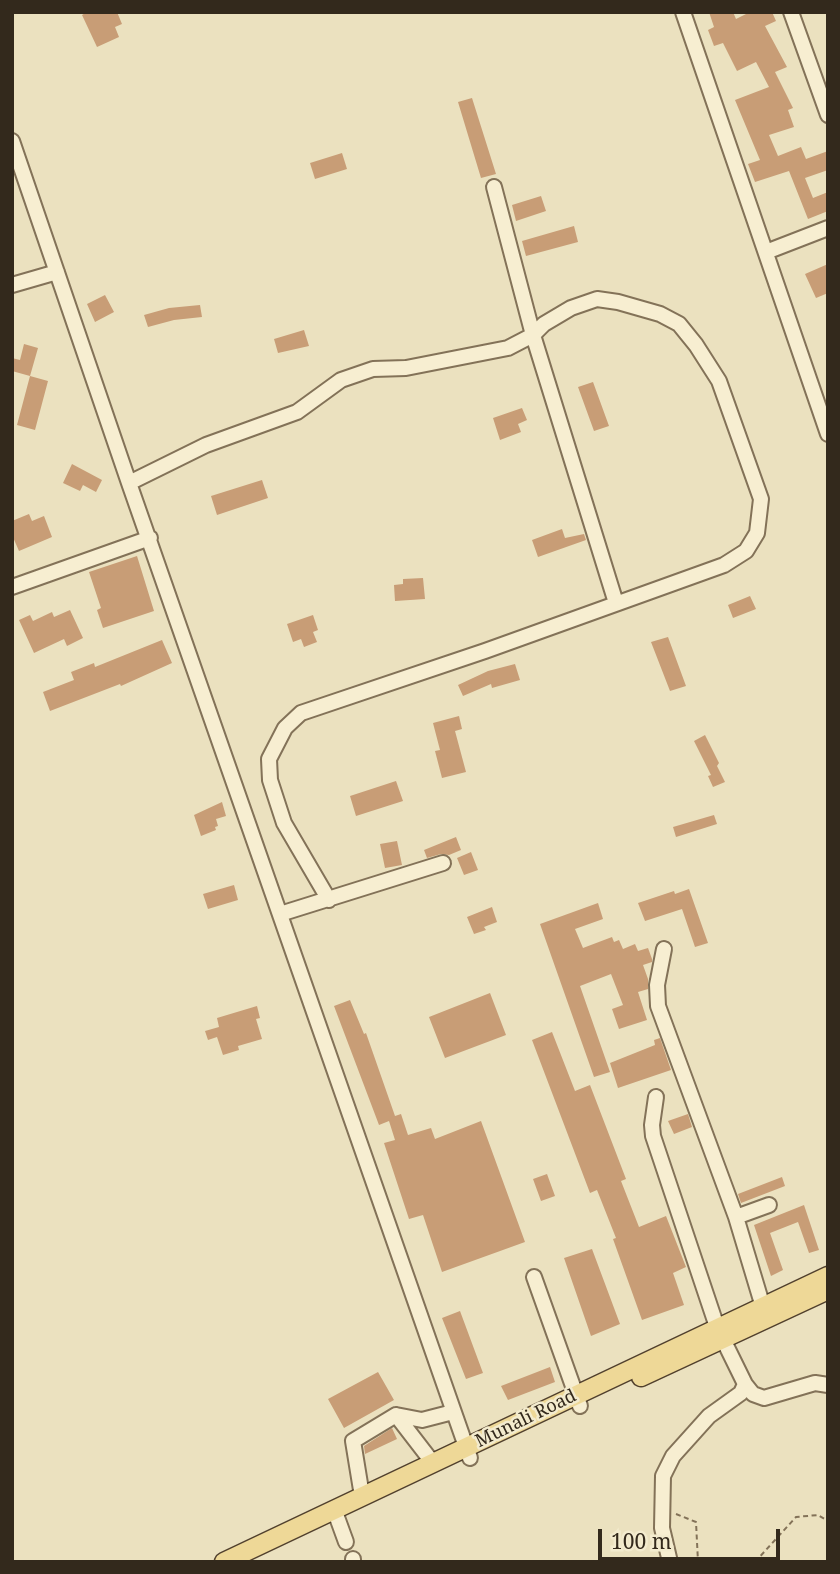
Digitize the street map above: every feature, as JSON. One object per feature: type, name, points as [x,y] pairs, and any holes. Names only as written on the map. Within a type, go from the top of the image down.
[{"type":"main road","name":"Munali Road","points":[[225,1562],[336,1514],[578,1401],[764,1312],[828,1276]]},
{"type":"main road","name":"Munali Road","points":[[764,1312],[828,1290]]},
{"type":"main road","name":"Munali Road","points":[[252,1562],[362,1496],[433,1463],[468,1453]]},
{"type":"street","points":[[683,12],[828,434]]},
{"type":"street","points":[[791,12],[828,115]]},
{"type":"street","points":[[12,141],[468,1453]]},
{"type":"street","points":[[494,187],[533,335],[616,603]]},
{"type":"street","points":[[766,252],[828,228]]},
{"type":"street","points":[[12,285],[57,272]]},
{"type":"street","points":[[129,483],[206,445],[297,412],[341,380],[373,369],[406,368],[508,348],[533,335],[544,324],[571,308],[597,299],[660,314],[679,324],[719,381],[761,499],[757,533],[746,551],[724,565],[485,651],[301,713],[285,728],[269,759],[270,780],[284,823],[329,900]]},
{"type":"street","points":[[12,587],[150,538]]},
{"type":"street","points":[[280,914],[443,863]]},
{"type":"street","points":[[664,949],[657,985],[658,1006],[736,1217],[764,1312]]},
{"type":"street","points":[[656,1097],[653,1136],[720,1333],[745,1384],[753,1395],[764,1398],[815,1383],[828,1385]]},
{"type":"street","points":[[736,1217],[769,1205]]},
{"type":"street","points":[[534,1277],[578,1401]]},
{"type":"street","points":[[670,1562],[662,1528],[663,1476],[673,1456],[709,1416],[741,1393],[745,1384]]},
{"type":"street","points":[[362,1496],[353,1441],[396,1415],[422,1420],[453,1412]]},
{"type":"street","points":[[396,1415],[433,1463]]},
{"type":"street","points":[[336,1514],[346,1542]]},
{"type":"path","points":[[662,1509],[696,1522],[698,1562]]},
{"type":"path","points":[[755,1562],[796,1517],[817,1515],[828,1521]]},
{"type":"building","points":[[87,12],[117,12],[122,24],[115,27],[119,37],[97,47],[82,15]]},
{"type":"building","points":[[709,12],[733,12],[736,19],[750,12],[772,12],[776,21],[765,26],[787,67],[775,72],[793,108],[788,110],[794,127],[769,135],[778,156],[801,147],[806,159],[828,151],[828,170],[805,178],[813,198],[828,192],[828,211],[808,219],[789,171],[755,182],[748,164],[760,160],[735,100],[769,87],[756,62],[737,71],[723,43],[714,46],[708,30],[714,27]]},
{"type":"building","points":[[472,98],[496,174],[481,178],[458,102]]},
{"type":"building","points":[[342,153],[347,169],[315,179],[310,163]]},
{"type":"building","points":[[541,196],[546,211],[516,221],[512,205]]},
{"type":"building","points":[[574,226],[578,242],[526,256],[522,241]]},
{"type":"building","points":[[828,264],[828,293],[816,298],[805,274]]},
{"type":"building","points":[[105,295],[114,312],[95,322],[87,304]]},
{"type":"building","points":[[200,305],[202,317],[174,320],[148,327],[144,315],[169,308]]},
{"type":"building","points":[[304,330],[309,346],[278,353],[274,339]]},
{"type":"building","points":[[24,344],[38,348],[30,376],[12,371],[12,358],[20,360]]},
{"type":"building","points":[[30,376],[48,381],[35,430],[17,425]]},
{"type":"building","points":[[593,382],[609,426],[594,431],[578,387]]},
{"type":"building","points":[[522,408],[527,420],[518,424],[521,432],[500,440],[493,418]]},
{"type":"building","points":[[72,464],[102,480],[96,492],[83,485],[80,491],[63,483]]},
{"type":"building","points":[[262,480],[268,498],[217,515],[211,496]]},
{"type":"building","points":[[29,514],[32,521],[44,516],[52,537],[19,551],[12,535],[12,521]]},
{"type":"building","points":[[562,529],[565,538],[584,534],[586,540],[538,557],[532,540]]},
{"type":"building","points":[[137,556],[154,611],[103,628],[97,610],[101,608],[89,572]]},
{"type":"building","points":[[423,578],[425,599],[395,601],[394,585],[403,584],[403,579]]},
{"type":"building","points":[[750,596],[756,609],[733,618],[728,605]]},
{"type":"building","points":[[70,610],[83,638],[67,646],[64,639],[34,653],[19,620],[30,615],[33,621],[52,612],[54,617]]},
{"type":"building","points":[[313,615],[318,630],[313,632],[317,642],[304,647],[301,639],[293,642],[287,624]]},
{"type":"building","points":[[668,637],[686,686],[670,691],[651,642]]},
{"type":"building","points":[[162,640],[172,663],[121,686],[120,684],[50,711],[43,692],[74,680],[71,672],[94,663],[95,667]]},
{"type":"building","points":[[515,664],[520,680],[492,688],[491,684],[463,696],[458,685],[488,671]]},
{"type":"building","points":[[459,716],[462,729],[455,731],[466,772],[442,778],[435,751],[440,750],[433,723]]},
{"type":"building","points":[[705,735],[725,782],[713,787],[708,776],[711,775],[694,741]]},
{"type":"building","points":[[396,781],[403,801],[356,816],[350,796]]},
{"type":"building","points":[[222,802],[226,816],[216,819],[216,830],[201,836],[194,815]]},
{"type":"building","points":[[714,815],[717,824],[676,837],[673,827]]},
{"type":"building","points":[[456,837],[461,850],[449,855],[427,858],[424,850]]},
{"type":"building","points":[[397,841],[402,865],[385,868],[380,844]]},
{"type":"building","points":[[471,852],[478,870],[464,875],[457,858]]},
{"type":"building","points":[[234,885],[238,900],[208,909],[203,894]]},
{"type":"building","points":[[689,889],[708,943],[695,947],[682,909],[645,921],[638,903]]},
{"type":"building","points":[[598,903],[603,919],[575,929],[583,948],[612,937],[614,942],[619,940],[623,949],[635,944],[638,951],[648,948],[652,962],[643,965],[648,989],[638,992],[647,1020],[619,1029],[612,1009],[623,1005],[611,974],[580,986],[610,1072],[594,1077],[540,924]]},
{"type":"building","points":[[492,907],[497,922],[474,934],[467,917]]},
{"type":"building","points":[[490,993],[506,1035],[445,1058],[429,1017]]},
{"type":"building","points":[[350,1000],[364,1034],[366,1033],[395,1116],[401,1114],[408,1135],[431,1128],[435,1139],[481,1121],[525,1242],[442,1272],[423,1215],[409,1219],[384,1143],[395,1140],[389,1121],[379,1125],[334,1006]]},
{"type":"building","points":[[257,1006],[260,1018],[256,1019],[262,1039],[238,1046],[239,1050],[223,1055],[217,1037],[208,1040],[205,1031],[219,1027],[217,1018]]},
{"type":"building","points":[[552,1032],[575,1091],[590,1085],[626,1179],[621,1181],[639,1227],[666,1216],[686,1267],[673,1273],[684,1305],[642,1320],[613,1239],[616,1238],[597,1190],[590,1193],[532,1040]]},
{"type":"building","points":[[660,1038],[671,1070],[618,1088],[610,1063],[655,1045],[654,1040]]},
{"type":"building","points":[[688,1114],[692,1127],[674,1134],[668,1121]]},
{"type":"building","points":[[547,1174],[555,1196],[541,1201],[533,1179]]},
{"type":"building","points":[[782,1177],[785,1186],[741,1203],[738,1194]]},
{"type":"building","points":[[804,1205],[819,1250],[809,1253],[798,1222],[770,1233],[783,1270],[771,1276],[754,1225]]},
{"type":"building","points":[[592,1249],[620,1324],[591,1336],[564,1258]]},
{"type":"building","points":[[460,1311],[483,1373],[466,1379],[442,1318]]},
{"type":"building","points":[[550,1367],[555,1382],[508,1400],[501,1386]]},
{"type":"building","points":[[378,1372],[394,1400],[344,1428],[328,1399]]},
{"type":"building","points":[[392,1428],[397,1439],[365,1454],[364,1446]]}]
